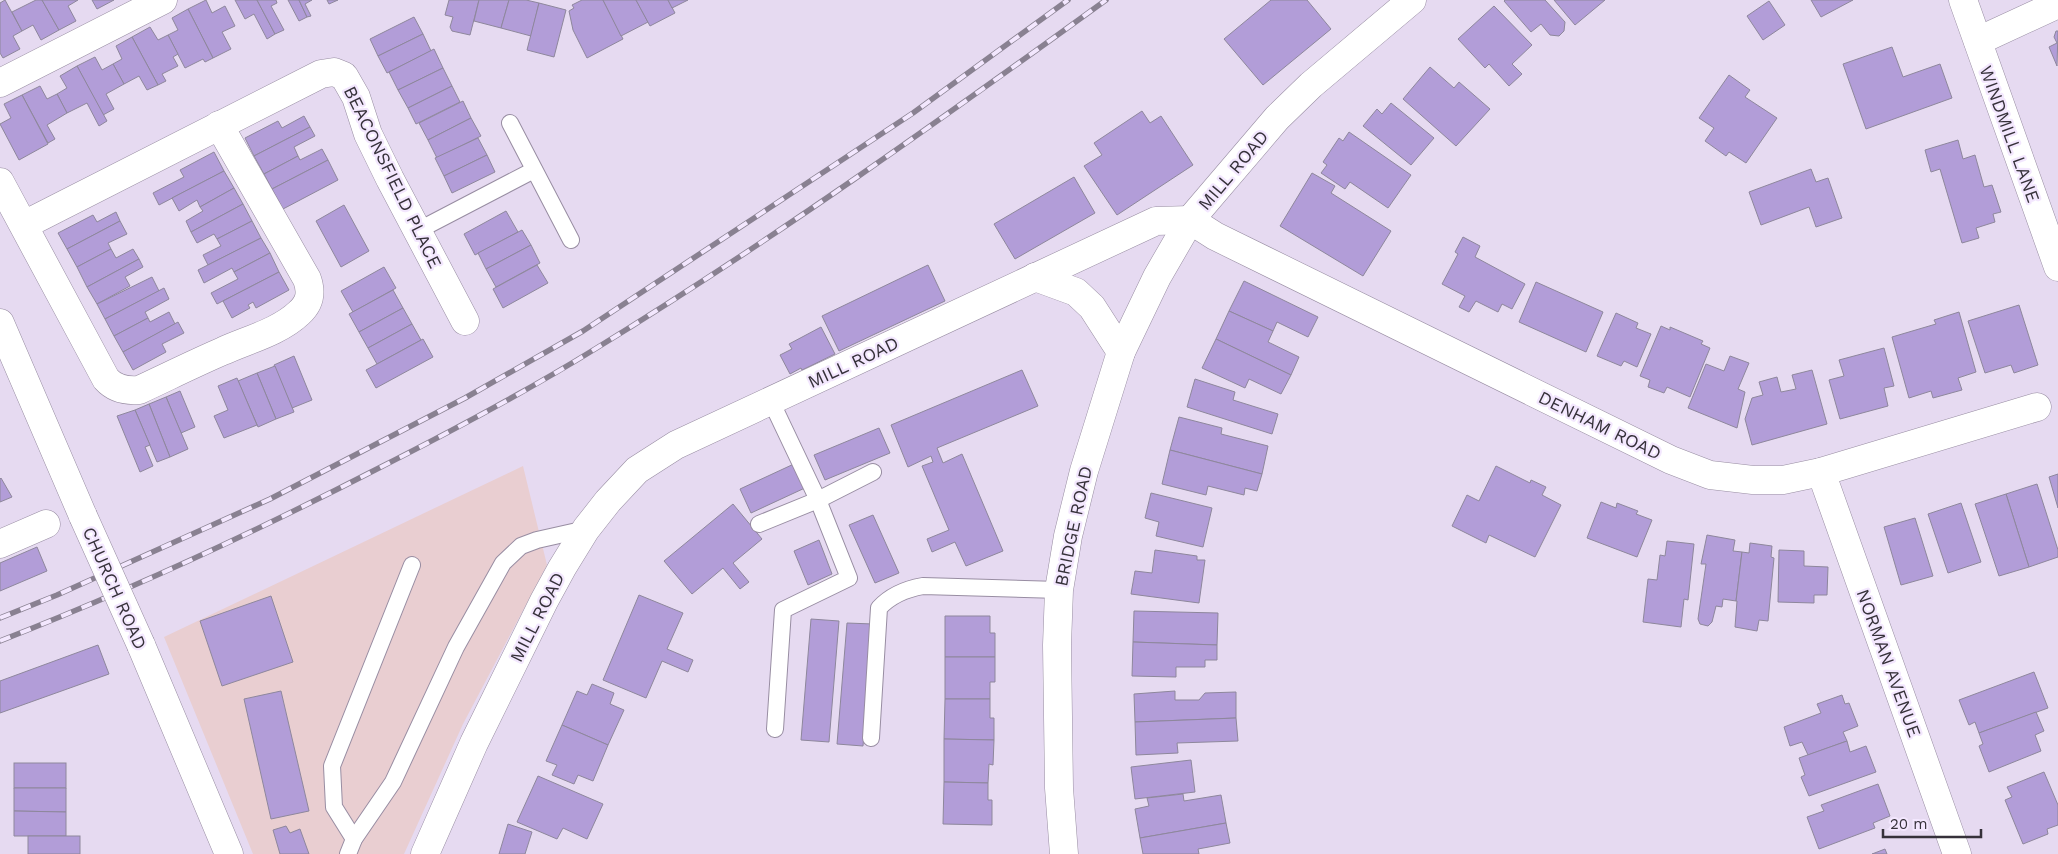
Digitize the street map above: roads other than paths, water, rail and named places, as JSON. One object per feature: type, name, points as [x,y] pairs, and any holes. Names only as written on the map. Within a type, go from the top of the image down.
[{"type":"street","points":[[0,84],[163,0]]},
{"type":"street","name":"MILL ROAD","points":[[426,854],[474,744],[544,601],[586,529],[608,501],[637,470],[676,445],[1156,221],[1190,220],[1277,118],[1311,85],[1412,0]]},
{"type":"street","name":"WINDMILL LANE","points":[[1963,0],[2058,267]]},
{"type":"street","points":[[1978,41],[2058,4]]},
{"type":"street","name":"BEACONSFIELD PLACE","points":[[24,225],[321,74],[334,72],[344,76],[356,97],[368,134],[416,231],[465,321]]},
{"type":"street","points":[[0,182],[106,379],[111,385],[128,391],[139,390],[283,325],[299,313],[307,302],[311,290],[307,279],[219,125]]},
{"type":"street","name":"BRIDGE ROAD","points":[[1064,854],[1059,788],[1056,644],[1059,590],[1068,536],[1084,471],[1121,352],[1157,277],[1190,220]]},
{"type":"street","name":"DENHAM ROAD","points":[[1190,220],[1215,236],[1662,456],[1710,474],[1753,480],[1783,480],[1821,472],[2036,407]]},
{"type":"street","points":[[1035,277],[1076,292],[1092,307],[1121,352]]},
{"type":"street","name":"CHURCH ROAD","points":[[0,323],[141,645],[229,854]]},
{"type":"street","name":"NORMAN AVENUE","points":[[1821,472],[1957,854]]},
{"type":"street","points":[[0,544],[46,524]]},
{"type":"lane","points":[[510,123],[571,240]]},
{"type":"lane","points":[[416,231],[534,170]]},
{"type":"lane","points":[[771,401],[818,500],[849,578],[783,610],[775,729]]},
{"type":"lane","points":[[759,524],[818,500],[873,472]]},
{"type":"lane","points":[[351,846],[393,782],[456,647],[503,563],[521,546],[537,540],[586,529]]},
{"type":"lane","points":[[351,846],[334,807],[332,766],[412,565]]},
{"type":"lane","points":[[871,738],[878,608],[887,599],[909,588],[923,586],[1059,590]]},
{"type":"railway","points":[[0,618],[57,595],[270,499],[465,398],[583,331],[913,113],[1068,0]]},
{"type":"railway","points":[[0,641],[143,582],[236,539],[431,441],[541,381],[661,308],[790,223],[1106,0]]}]
